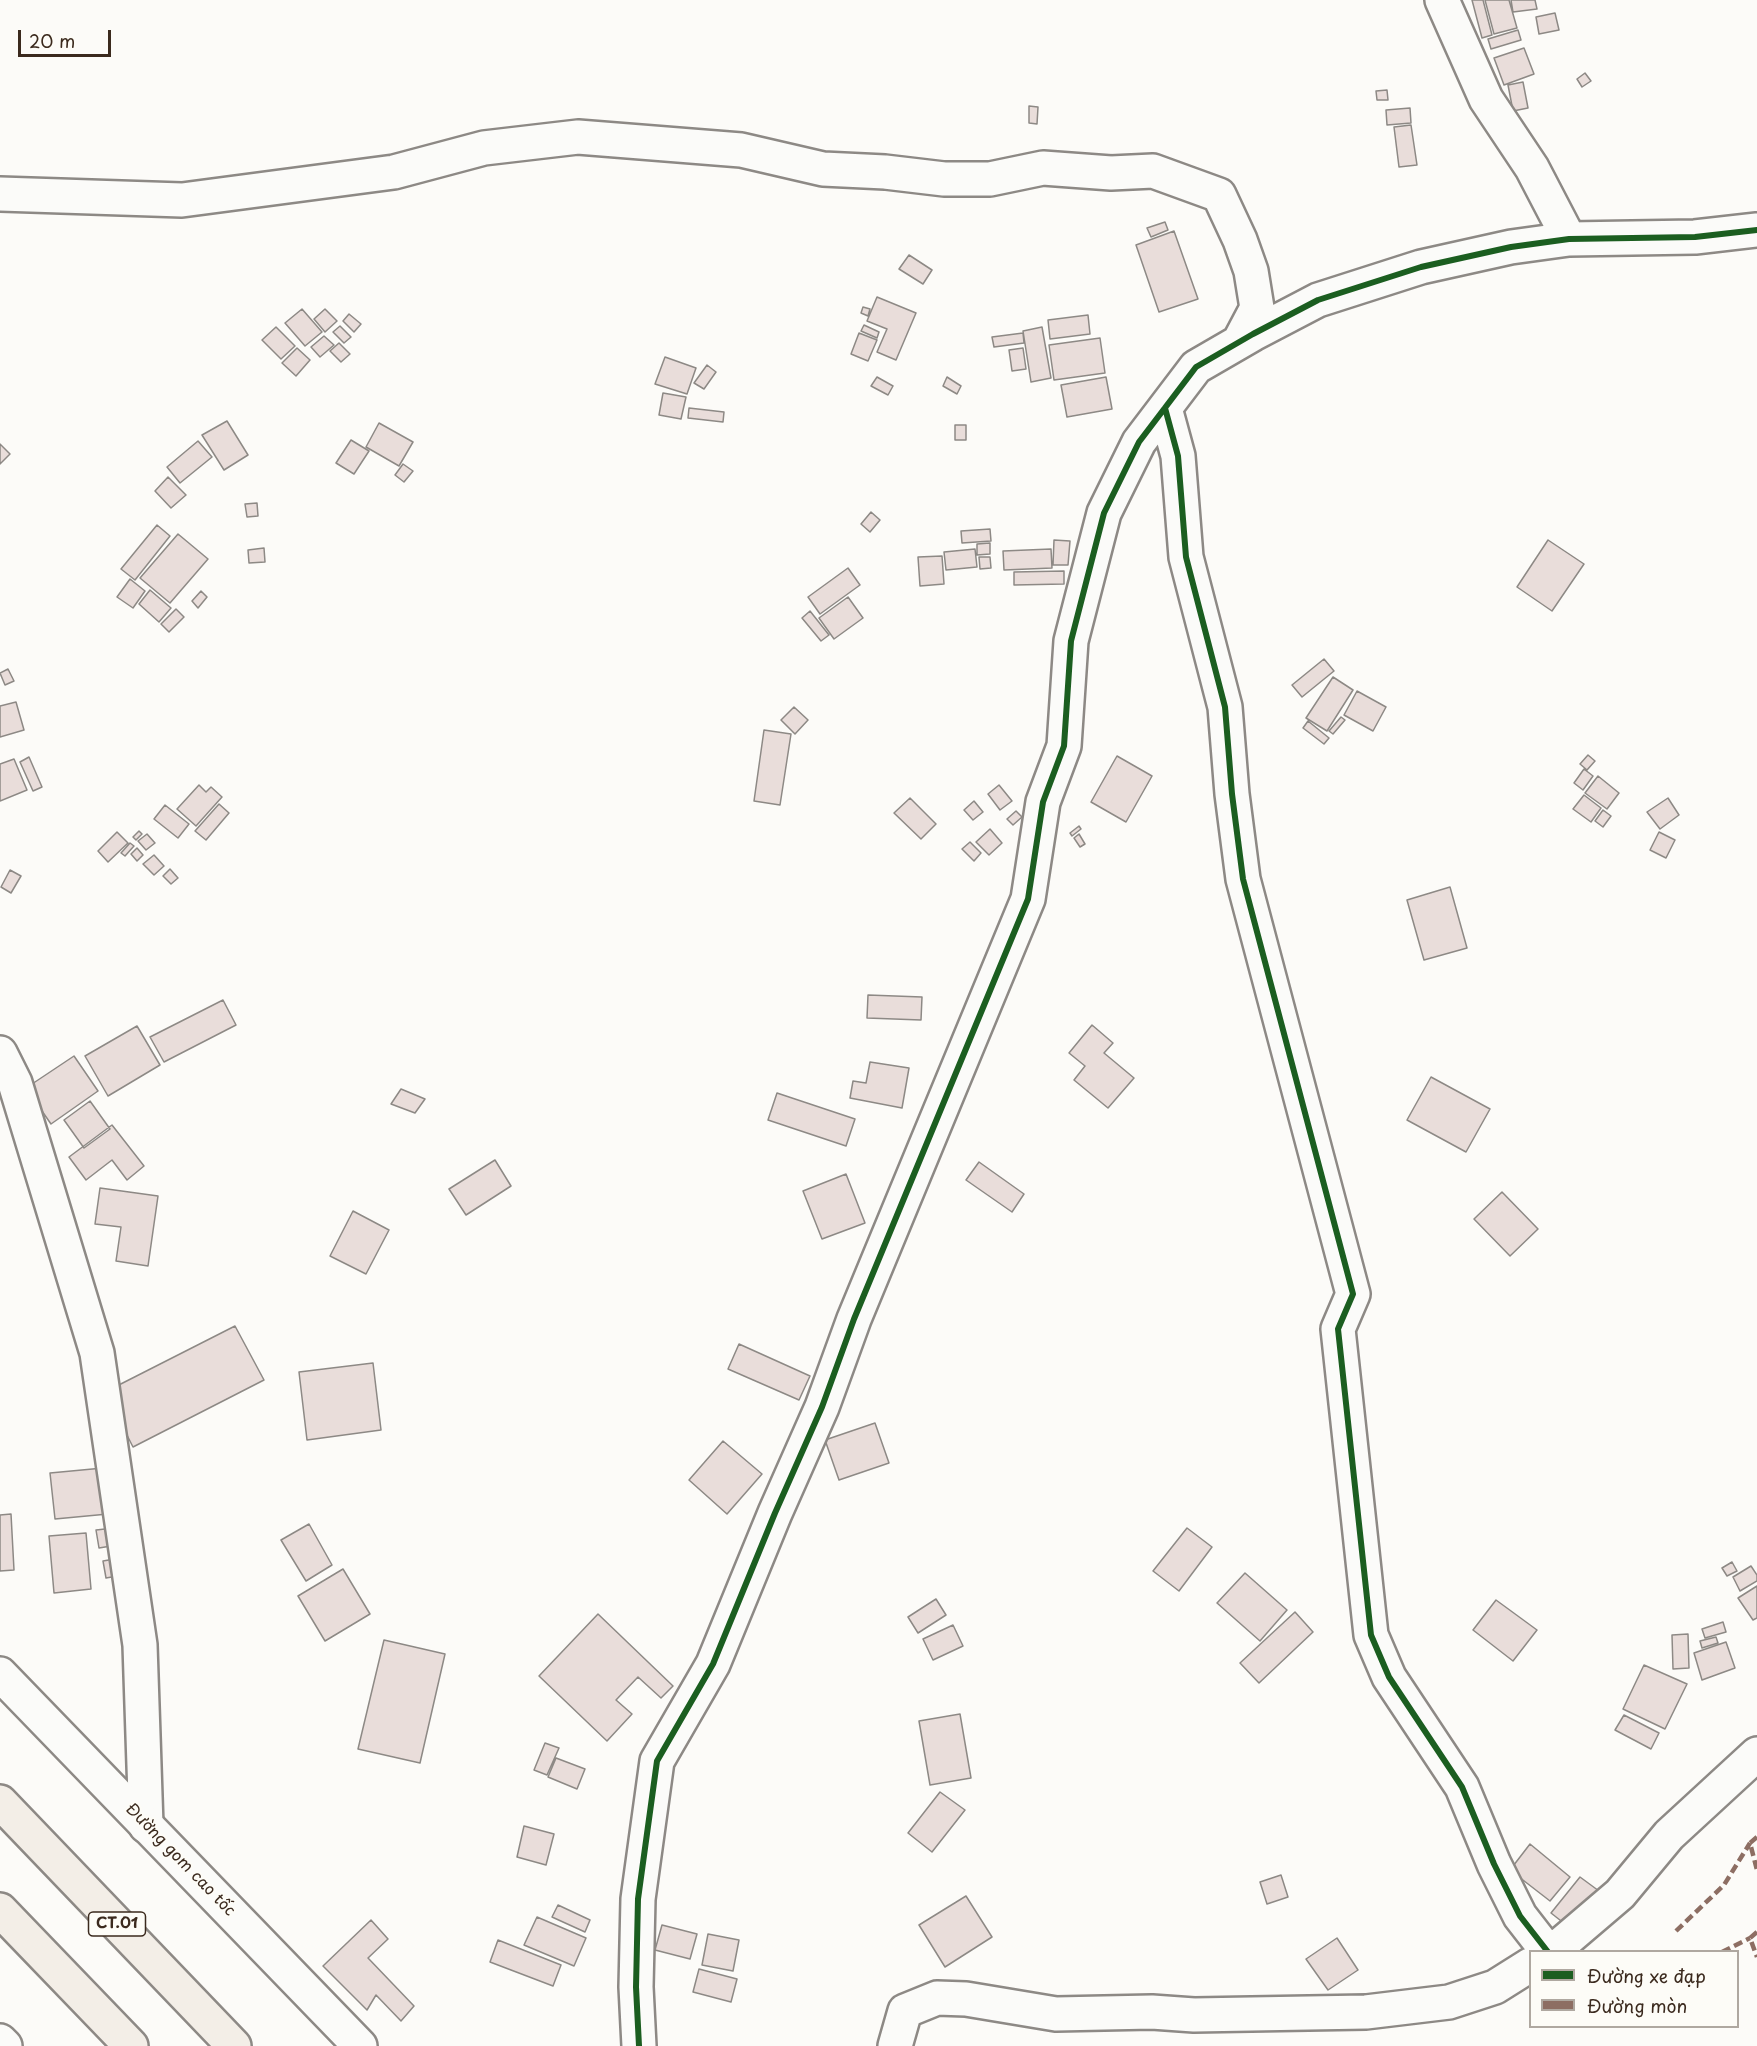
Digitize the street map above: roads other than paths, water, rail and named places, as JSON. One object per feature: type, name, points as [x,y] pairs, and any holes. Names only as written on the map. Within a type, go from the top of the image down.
[{"type":"highway","name":"CT.01","points":[[0,1802],[234,2046]]},
{"type":"highway","points":[[0,1910],[131,2046]]},
{"type":"street","points":[[1442,0],[1486,99],[1532,168],[1569,238]]},
{"type":"street","points":[[0,194],[182,200],[394,172],[484,148],[578,137],[741,150],[823,169],[885,172],[944,179],[990,179],[1044,168],[1111,173],[1153,171],[1219,195],[1240,240],[1251,272],[1257,308],[1239,342]]},
{"type":"street","points":[[639,2046],[636,1987],[638,1899],[657,1761],[713,1664],[775,1513],[822,1407],[859,1308],[1028,899],[1042,802],[1064,746],[1071,641],[1104,513],[1139,442],[1196,367],[1318,300],[1422,267],[1510,247],[1569,238],[1695,237],[1757,230]]},
{"type":"street","points":[[1165,408],[1178,456],[1186,557],[1225,707],[1232,794],[1243,879],[1353,1294],[1338,1329],[1371,1635],[1389,1677],[1462,1787],[1494,1864],[1520,1916],[1548,1950]]},
{"type":"street","points":[[0,1053],[15,1083],[97,1353],[140,1645],[146,1826]]},
{"type":"street","name":"Đường gom cao tốc","points":[[0,1674],[360,2046]]},
{"type":"street","points":[[1552,1950],[1620,1894],[1669,1835],[1757,1754]]},
{"type":"street","points":[[895,2046],[905,2011],[937,1998],[966,1999],[1056,2014],[1366,2012],[1449,2002],[1495,1987],[1529,1966]]},
{"type":"street","points":[[0,2041],[4,2046]]}]
